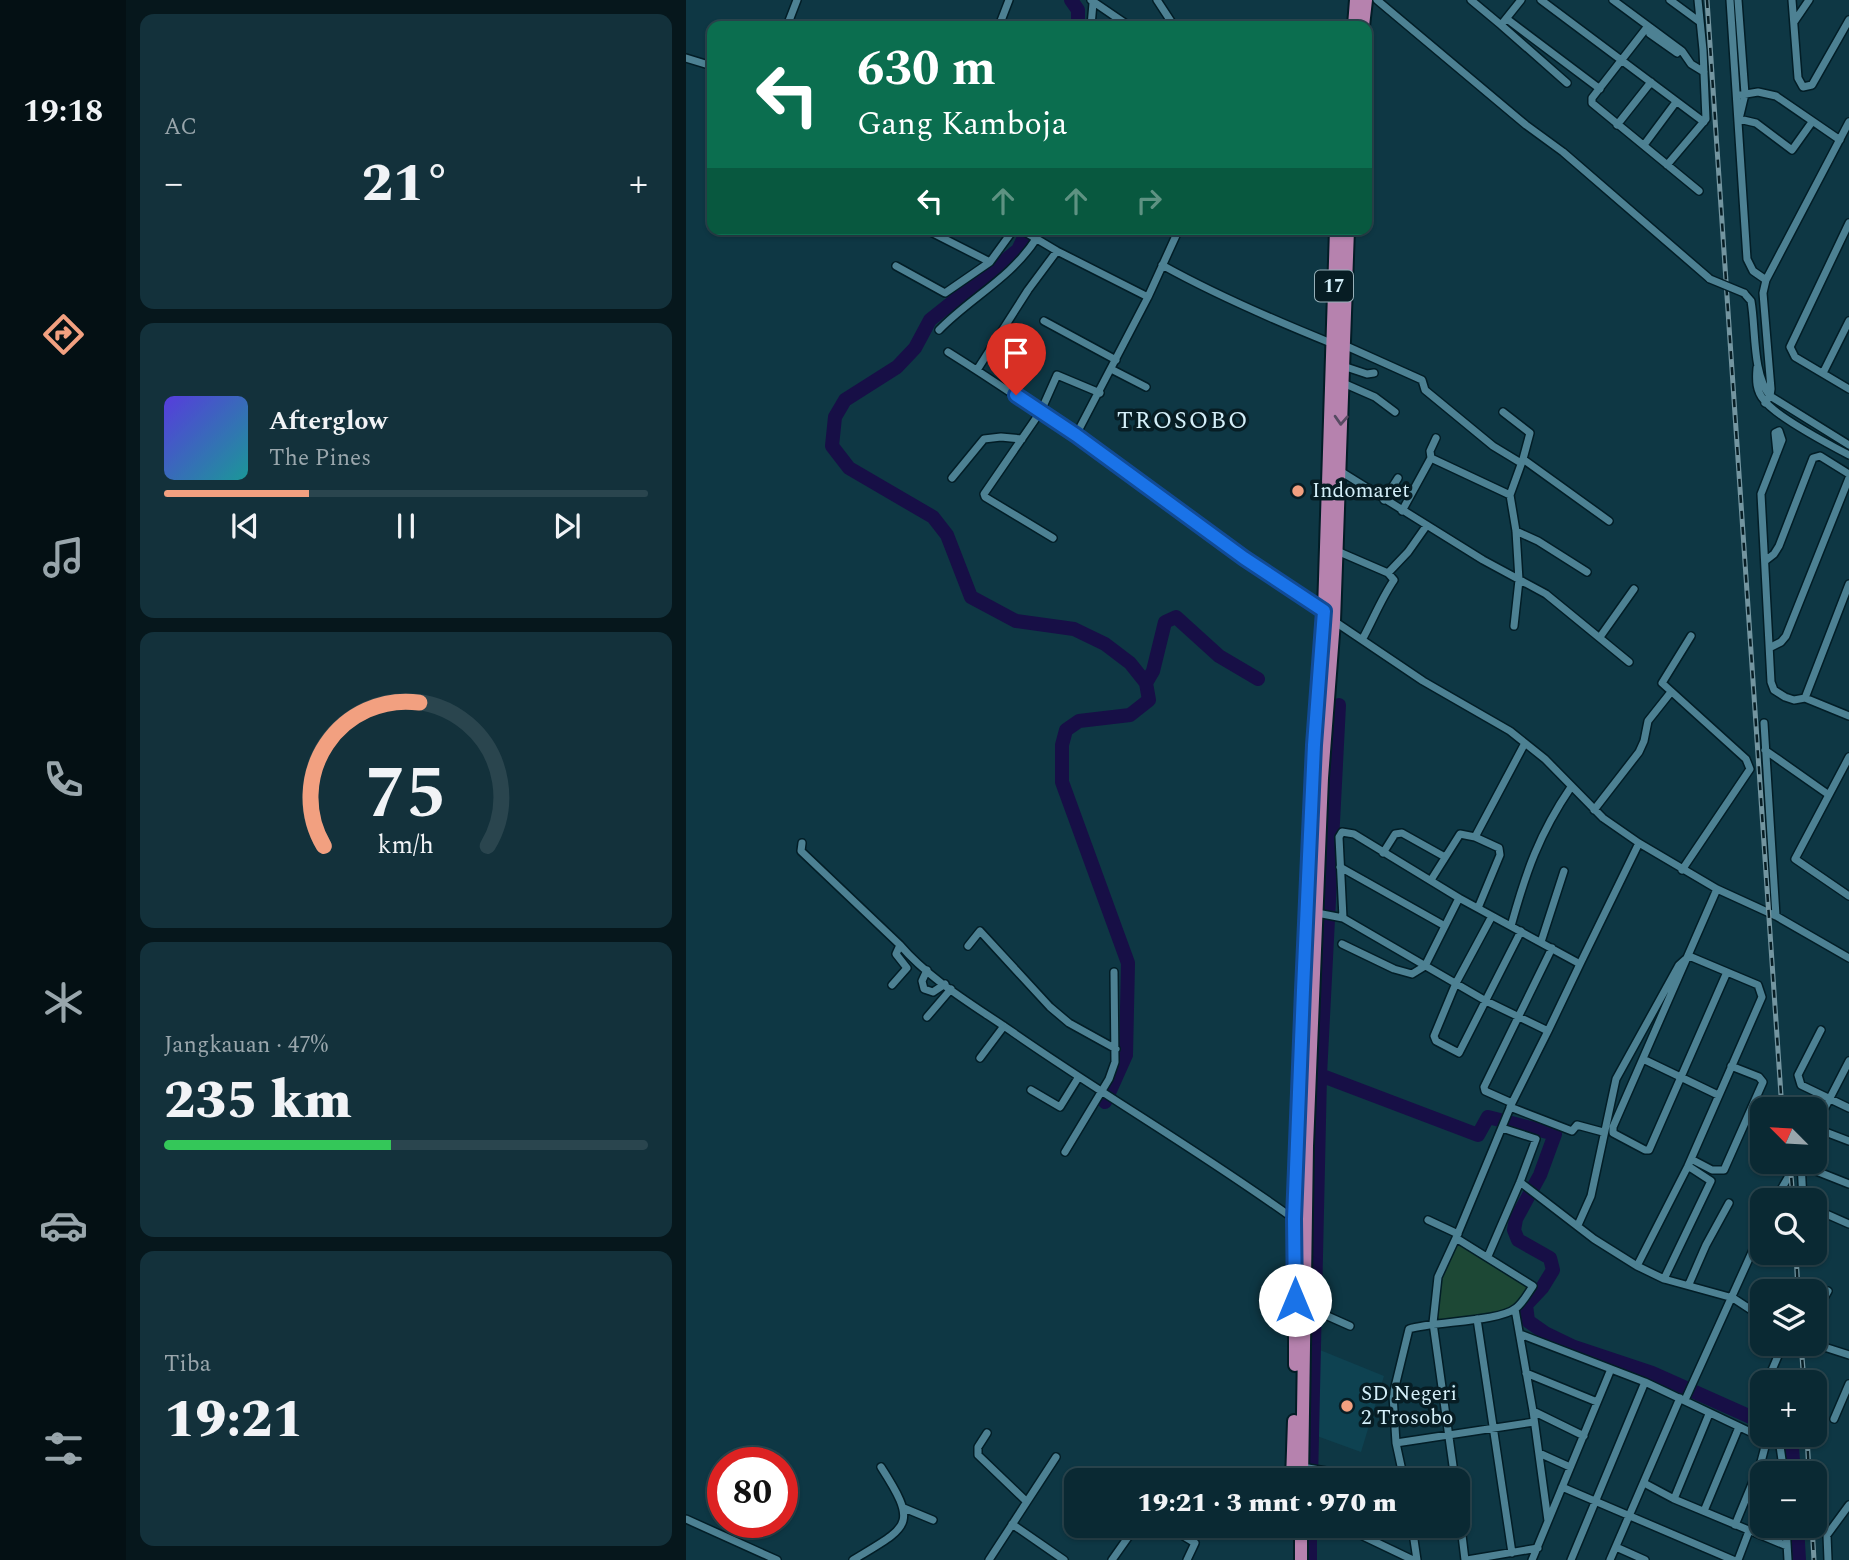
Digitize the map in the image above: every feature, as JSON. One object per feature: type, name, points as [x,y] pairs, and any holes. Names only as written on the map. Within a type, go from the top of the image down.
[{"type":"highway","points":[[1354,21],[1356,0]]},
{"type":"highway","points":[[1364,21],[1366,0]]},
{"type":"highway","name":"17","points":[[1307,1468],[1306,1182],[1319,913],[1323,701],[1329,616],[1337,344],[1336,235]]},
{"type":"highway","name":"17","points":[[1329,616],[1337,551],[1343,383],[1337,344],[1347,235]]},
{"type":"highway","name":"17","points":[[1293,1468],[1306,1306],[1294,1219],[1313,771],[1323,701]]},
{"type":"highway","points":[[1292,1538],[1293,1560]]},
{"type":"highway","points":[[1301,1538],[1302,1560]]},
{"type":"street","points":[[788,21],[797,0]]},
{"type":"street","points":[[1001,21],[1009,0]]},
{"type":"street","points":[[1157,0],[1171,21]]},
{"type":"street","points":[[1377,0],[1710,279],[1748,296],[1752,308],[1760,384],[1767,399],[1822,440],[1849,455]]},
{"type":"street","points":[[1471,0],[1537,41],[1600,89]]},
{"type":"street","points":[[1504,22],[1521,0]]},
{"type":"street","points":[[1541,0],[1704,122]]},
{"type":"street","points":[[1605,0],[1634,18]]},
{"type":"street","points":[[1613,0],[1704,72]]},
{"type":"street","points":[[1670,0],[1700,22]]},
{"type":"street","points":[[1667,165],[1704,122],[1706,110],[1698,0]]},
{"type":"street","points":[[1730,0],[1741,95],[1739,119],[1747,259],[1753,271],[1766,280]]},
{"type":"street","points":[[1737,44],[1738,0]]},
{"type":"street","points":[[1793,0],[1798,82],[1805,88],[1812,85],[1849,20]]},
{"type":"street","points":[[1794,23],[1809,0]]},
{"type":"street","points":[[1091,21],[1092,1]]},
{"type":"street","points":[[1092,1],[1122,21]]},
{"type":"street","points":[[1504,22],[1530,51],[1567,83]]},
{"type":"street","points":[[1646,28],[1592,98],[1592,103],[1699,191]]},
{"type":"street","points":[[1530,51],[1537,41]]},
{"type":"street","points":[[1546,64],[1554,54]]},
{"type":"street","points":[[686,58],[707,64]]},
{"type":"street","points":[[1617,125],[1651,82]]},
{"type":"street","points":[[1741,95],[1758,92],[1776,96],[1840,140]]},
{"type":"street","points":[[1644,145],[1676,102]]},
{"type":"street","points":[[1739,119],[1756,123],[1792,150],[1812,122]]},
{"type":"street","points":[[1767,399],[1763,293],[1766,280],[1849,122]]},
{"type":"street","points":[[1849,223],[1790,347],[1795,357],[1849,389]]},
{"type":"street","points":[[937,235],[990,262]]},
{"type":"street","points":[[896,266],[945,293],[990,262],[1010,235]]},
{"type":"street","points":[[1029,235],[1148,297]]},
{"type":"street","points":[[1076,435],[1100,393],[1176,235]]},
{"type":"street","points":[[939,330],[951,317],[1009,273],[1034,238]]},
{"type":"street","points":[[977,370],[1028,290],[1057,251]]},
{"type":"street","points":[[1162,265],[1265,316],[1422,380],[1425,390],[1464,424],[1609,521]]},
{"type":"street","points":[[1044,321],[1116,359]]},
{"type":"street","points":[[1823,373],[1849,321]]},
{"type":"street","points":[[948,352],[1076,435],[1362,640],[1423,681],[1510,731],[1545,759],[1594,810],[1639,843],[1682,870],[1776,916],[1849,958]]},
{"type":"street","points":[[1342,366],[1367,374],[1374,373]]},
{"type":"street","points":[[1111,369],[1146,387]]},
{"type":"street","points":[[1053,538],[984,496],[1041,411],[1058,375],[1100,393]]},
{"type":"street","points":[[1343,383],[1375,397],[1395,412]]},
{"type":"street","points":[[1767,399],[1849,445]]},
{"type":"street","points":[[1503,412],[1530,433],[1510,495],[1516,531],[1519,580],[1514,626]]},
{"type":"street","points":[[1822,440],[1826,430]]},
{"type":"street","points":[[1402,511],[1431,458],[1430,451],[1436,438]]},
{"type":"street","points":[[952,478],[984,439],[1022,439]]},
{"type":"street","points":[[1777,453],[1761,494],[1772,687],[1790,699],[1805,698],[1848,713]]},
{"type":"street","points":[[1765,561],[1774,554],[1783,537],[1813,458],[1820,456],[1849,476],[1786,636],[1771,647]]},
{"type":"street","points":[[1431,458],[1510,495]]},
{"type":"street","points":[[1339,471],[1402,511],[1546,594],[1629,662]]},
{"type":"street","points":[[1384,500],[1398,478]]},
{"type":"street","points":[[1388,573],[1408,552],[1427,525]]},
{"type":"street","points":[[1516,531],[1538,541],[1587,572]]},
{"type":"street","points":[[1337,551],[1388,573],[1394,580],[1380,601],[1362,640]]},
{"type":"street","points":[[1805,698],[1849,584]]},
{"type":"street","points":[[1600,637],[1634,589]]},
{"type":"street","points":[[1682,870],[1750,767],[1746,759],[1661,681],[1691,636]]},
{"type":"street","points":[[1594,810],[1639,752],[1648,721],[1671,692]]},
{"type":"street","points":[[1764,723],[1776,916]]},
{"type":"street","points":[[1475,837],[1525,743]]},
{"type":"street","points":[[1765,750],[1829,795]]},
{"type":"street","points":[[1849,757],[1795,859],[1849,895]]},
{"type":"street","points":[[1511,926],[1535,848],[1554,811],[1571,787]]},
{"type":"street","points":[[1343,918],[1339,837],[1342,832],[1354,834],[1460,898],[1580,964]]},
{"type":"street","points":[[1383,853],[1395,834],[1402,833],[1445,857]]},
{"type":"street","points":[[1431,880],[1460,834],[1475,837],[1499,848],[1501,853],[1478,908]]},
{"type":"street","points":[[802,843],[802,851],[914,961],[1079,1078],[1294,1219]]},
{"type":"street","points":[[1453,1468],[1433,1323],[1438,1277],[1511,1105],[1639,843]]},
{"type":"street","points":[[1340,867],[1445,926]]},
{"type":"street","points":[[1541,942],[1564,871]]},
{"type":"street","points":[[1717,889],[1613,1131],[1617,1137],[1645,1150],[1650,1147],[1727,972]]},
{"type":"street","points":[[1342,944],[1402,972],[1412,974],[1425,966],[1460,898]]},
{"type":"street","points":[[1319,913],[1343,918],[1486,1001],[1548,1031]]},
{"type":"street","points":[[1492,916],[1457,983],[1434,1036],[1436,1041],[1461,1053],[1521,931]]},
{"type":"street","points":[[968,946],[980,931],[1050,1007],[1069,1023],[1116,1049]]},
{"type":"street","points":[[892,985],[907,968],[896,954],[900,945]]},
{"type":"street","points":[[1552,948],[1484,1088],[1511,1105],[1572,1131],[1577,1125],[1603,1132]]},
{"type":"street","points":[[1637,1266],[1689,1162],[1762,997],[1758,985],[1689,956]]},
{"type":"street","points":[[1578,1226],[1591,1196],[1614,1085],[1679,965],[1689,956]]},
{"type":"street","points":[[927,970],[922,981],[925,990],[936,992],[948,986]]},
{"type":"street","points":[[1065,1152],[1103,1092],[1113,1068],[1116,1049],[1114,972]]},
{"type":"street","points":[[927,1017],[948,986]]},
{"type":"street","points":[[980,1058],[1004,1026]]},
{"type":"street","points":[[1821,1030],[1798,1080],[1801,1085],[1849,1108]]},
{"type":"street","points":[[1643,1059],[1718,1095]]},
{"type":"street","points":[[1827,1102],[1845,1076],[1849,1061]]},
{"type":"street","points":[[1689,1162],[1712,1170],[1724,1170],[1763,1082],[1759,1077],[1731,1066]]},
{"type":"street","points":[[1031,1090],[1060,1107],[1079,1078]]},
{"type":"street","points":[[1488,1256],[1522,1183],[1536,1139],[1504,1123]]},
{"type":"street","points":[[1827,1132],[1849,1141]]},
{"type":"street","points":[[1664,1279],[1711,1181],[1689,1162]]},
{"type":"street","points":[[1824,1174],[1849,1185]]},
{"type":"street","points":[[1522,1183],[1637,1266],[1664,1279],[1733,1298],[1750,1309]]},
{"type":"street","points":[[1689,1284],[1729,1203]]},
{"type":"street","points":[[1827,1214],[1849,1224]]},
{"type":"street","points":[[1401,1468],[1396,1443],[1393,1395],[1407,1331],[1433,1323],[1477,1320],[1515,1309],[1533,1285],[1429,1220]]},
{"type":"street","points":[[1611,1560],[1644,1483],[1750,1258]]},
{"type":"street","points":[[1306,1306],[1350,1326]]},
{"type":"street","points":[[1515,1309],[1548,1521]]},
{"type":"street","points":[[1477,1320],[1512,1553]]},
{"type":"street","points":[[1520,1334],[1686,1396],[1709,1414],[1750,1432]]},
{"type":"street","points":[[1827,1348],[1849,1355]]},
{"type":"street","points":[[1772,1370],[1778,1356]]},
{"type":"street","points":[[1532,1560],[1611,1368]]},
{"type":"street","points":[[1526,1373],[1597,1402]]},
{"type":"street","points":[[1571,1560],[1645,1382]]},
{"type":"street","points":[[1834,1419],[1849,1384]]},
{"type":"street","points":[[1533,1411],[1584,1436]]},
{"type":"street","points":[[1674,1499],[1709,1414]]},
{"type":"street","points":[[1396,1443],[1534,1422]]},
{"type":"street","points":[[1704,1511],[1739,1427]]},
{"type":"street","points":[[987,1433],[978,1447],[978,1455],[1026,1501]]},
{"type":"street","points":[[1539,1453],[1570,1467]]},
{"type":"street","points":[[989,1560],[1056,1457]]},
{"type":"street","points":[[853,1560],[900,1529],[904,1522],[904,1508],[881,1467]]},
{"type":"street","points":[[1644,1483],[1674,1499],[1787,1546]]},
{"type":"street","points":[[1562,1487],[1732,1560]]},
{"type":"street","points":[[1735,1525],[1749,1494]]},
{"type":"street","points":[[1828,1560],[1827,1535],[1849,1505]]},
{"type":"street","points":[[904,1508],[933,1521]]},
{"type":"street","points":[[686,1519],[774,1559]]},
{"type":"street","points":[[1012,1524],[1064,1560]]},
{"type":"street","points":[[1738,1560],[1749,1531]]},
{"type":"street","points":[[1112,1560],[1128,1538]]},
{"type":"street","points":[[1187,1538],[1195,1543],[1187,1560]]},
{"type":"street","points":[[1368,1538],[1415,1560]]},
{"type":"street","points":[[1413,1538],[1415,1560]]},
{"type":"street","points":[[1463,1538],[1466,1560],[1538,1548]]},
{"type":"street","points":[[1787,1538],[1788,1560]]},
{"type":"street","points":[[1616,1547],[1646,1560]]},
{"type":"shaded area","name":"SD Negeri 2 Trosobo","points":[[1320,1350],[1384,1376],[1361,1452],[1317,1436]]},
{"type":"green space","points":[[1456,1240],[1532,1286],[1514,1309],[1476,1317],[1434,1321],[1441,1268]]},
{"type":"waterway","points":[[1071,0],[1078,10],[1078,21]]},
{"type":"waterway","points":[[1025,235],[1018,250],[930,320],[915,348],[897,367],[845,400],[835,417],[832,446],[849,468],[933,517],[947,535],[971,597],[1016,621],[1074,629],[1105,644],[1130,663],[1146,683],[1149,700],[1130,715],[1079,721],[1066,730],[1062,745],[1062,782],[1128,963],[1126,1055],[1105,1102]]},
{"type":"waterway","points":[[1146,683],[1153,671],[1165,622],[1176,617],[1219,656],[1258,679]]},
{"type":"waterway","points":[[1311,1468],[1320,1075],[1339,705]]},
{"type":"waterway","points":[[1320,1075],[1478,1135],[1488,1117],[1555,1134],[1540,1175],[1516,1219],[1514,1230],[1518,1240],[1550,1258],[1553,1270],[1542,1288],[1526,1305],[1528,1321],[1574,1347],[1652,1373],[1750,1417]]},
{"type":"waterway","points":[[1792,1447],[1793,1461]]},
{"type":"waterway","points":[[1310,1538],[1310,1560]]},
{"type":"waterway","points":[[1798,1538],[1799,1560]]},
{"type":"railway","points":[[1707,0],[1781,1097]]},
{"type":"railway","points":[[1791,1174],[1792,1188]]},
{"type":"railway","points":[[1797,1265],[1797,1279]]},
{"type":"railway","points":[[1802,1356],[1803,1370]]},
{"type":"railway","points":[[1808,1447],[1808,1461]]},
{"type":"railway","points":[[1813,1538],[1814,1560]]},
{"type":"place","name":"Indomaret","points":[[1298,491]]},
{"type":"place","name":"SD Negeri 2 Trosobo","points":[[1347,1406]]},
{"type":"district","name":"TROSOBO","points":[[1183,421]]},
{"type":"route","points":[[1016,395],[1076,435],[1244,558],[1324,611],[1314,745],[1303,990],[1294,1219],[1295,1300]]}]
